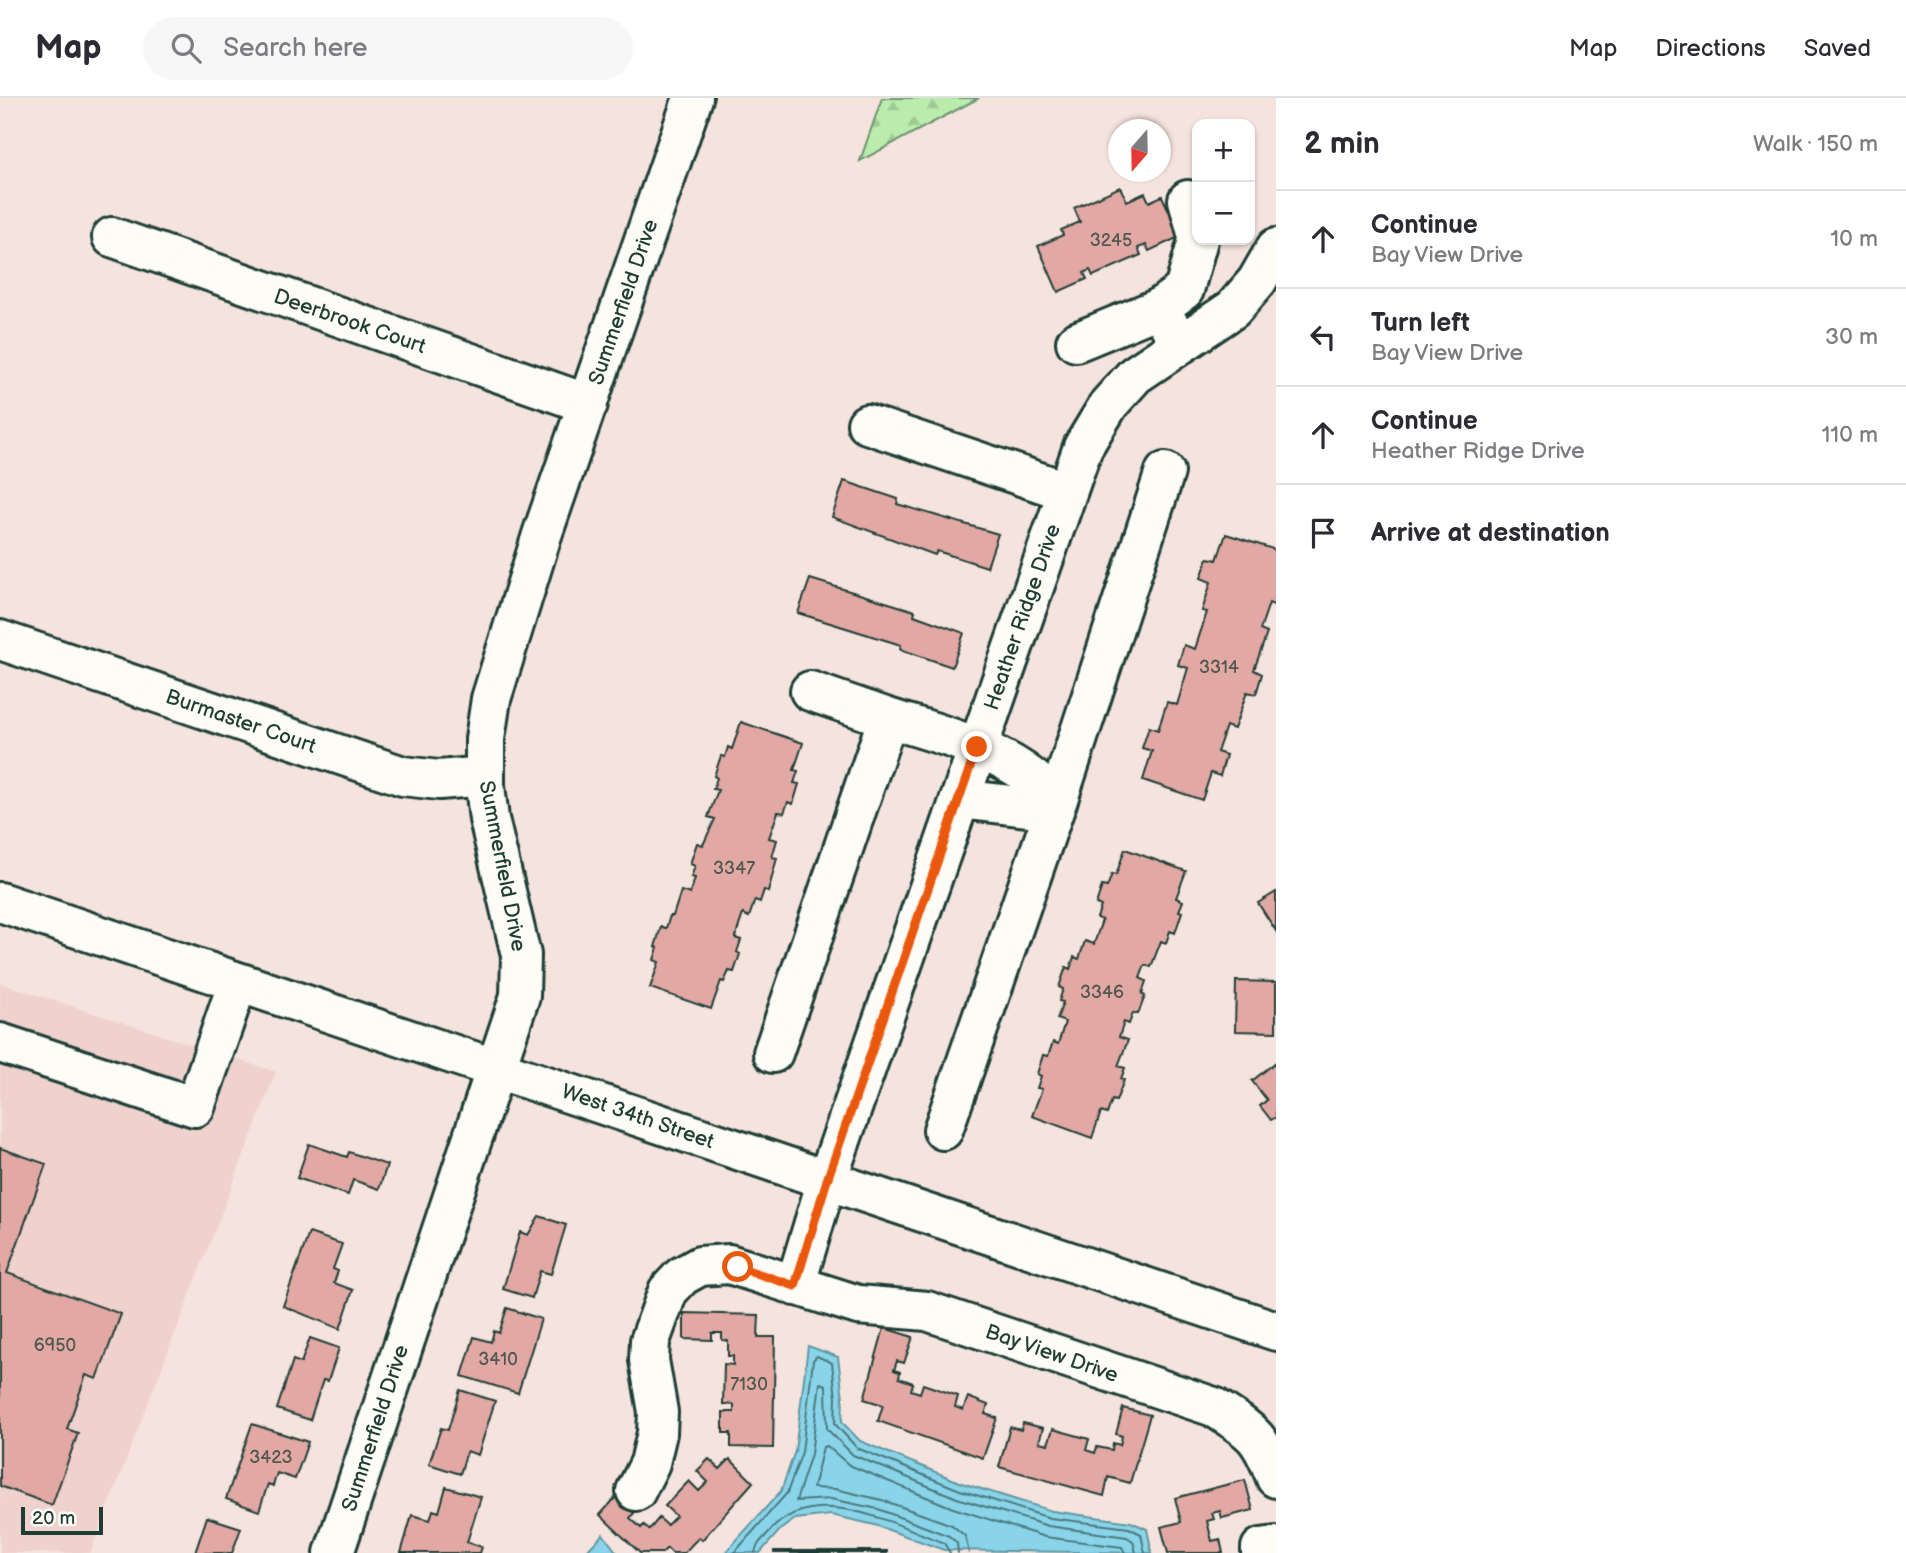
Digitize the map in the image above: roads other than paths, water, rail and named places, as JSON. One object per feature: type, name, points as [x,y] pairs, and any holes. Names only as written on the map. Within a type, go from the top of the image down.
[{"type":"street","name":"Summerfield Drive","points":[[334,1553],[519,1002],[523,975],[521,955],[489,819],[485,776],[485,739],[495,683],[587,404],[693,98]]},
{"type":"street","name":"Deerbrook Court","points":[[112,237],[587,404]]},
{"type":"street","points":[[1076,342],[1158,307],[1184,290],[1197,245]]},
{"type":"street","name":"Heather Ridge Drive","points":[[827,1180],[1066,491],[1088,436],[1109,404],[1135,375],[1233,309],[1257,281],[1276,248]]},
{"type":"street","points":[[1158,307],[1180,343]]},
{"type":"street","points":[[867,424],[1066,491]]},
{"type":"street","points":[[943,1130],[1057,802],[1165,472]]},
{"type":"street","name":"Burmaster Court","points":[[0,640],[403,776],[439,780],[485,776]]},
{"type":"street","points":[[810,691],[977,747],[1038,779],[1057,802]]},
{"type":"street","points":[[773,1054],[888,718]]},
{"type":"street","points":[[960,799],[1027,807],[1057,802]]},
{"type":"street","name":"West 34th Street","points":[[0,902],[1276,1331]]},
{"type":"street","points":[[0,1042],[195,1107],[238,982]]},
{"type":"street","points":[[795,1286],[827,1180]]},
{"type":"street","name":"Bay View Drive","points":[[636,1491],[650,1463],[657,1433],[658,1412],[649,1360],[650,1341],[663,1298],[674,1282],[700,1266],[729,1264],[858,1305],[927,1311],[1213,1407],[1240,1422],[1255,1436],[1276,1478]]},
{"type":"street","points":[[1261,1553],[1261,1548],[1276,1546]]},
{"type":"water","points":[[808,1346],[838,1357],[843,1398],[842,1422],[860,1441],[962,1483],[1052,1511],[1131,1522],[1147,1529],[1152,1553],[944,1550],[875,1525],[831,1515],[795,1519],[780,1530],[760,1553],[725,1553],[781,1491],[795,1451]]},
{"type":"water","points":[[603,1534],[617,1553],[585,1553]]}]
